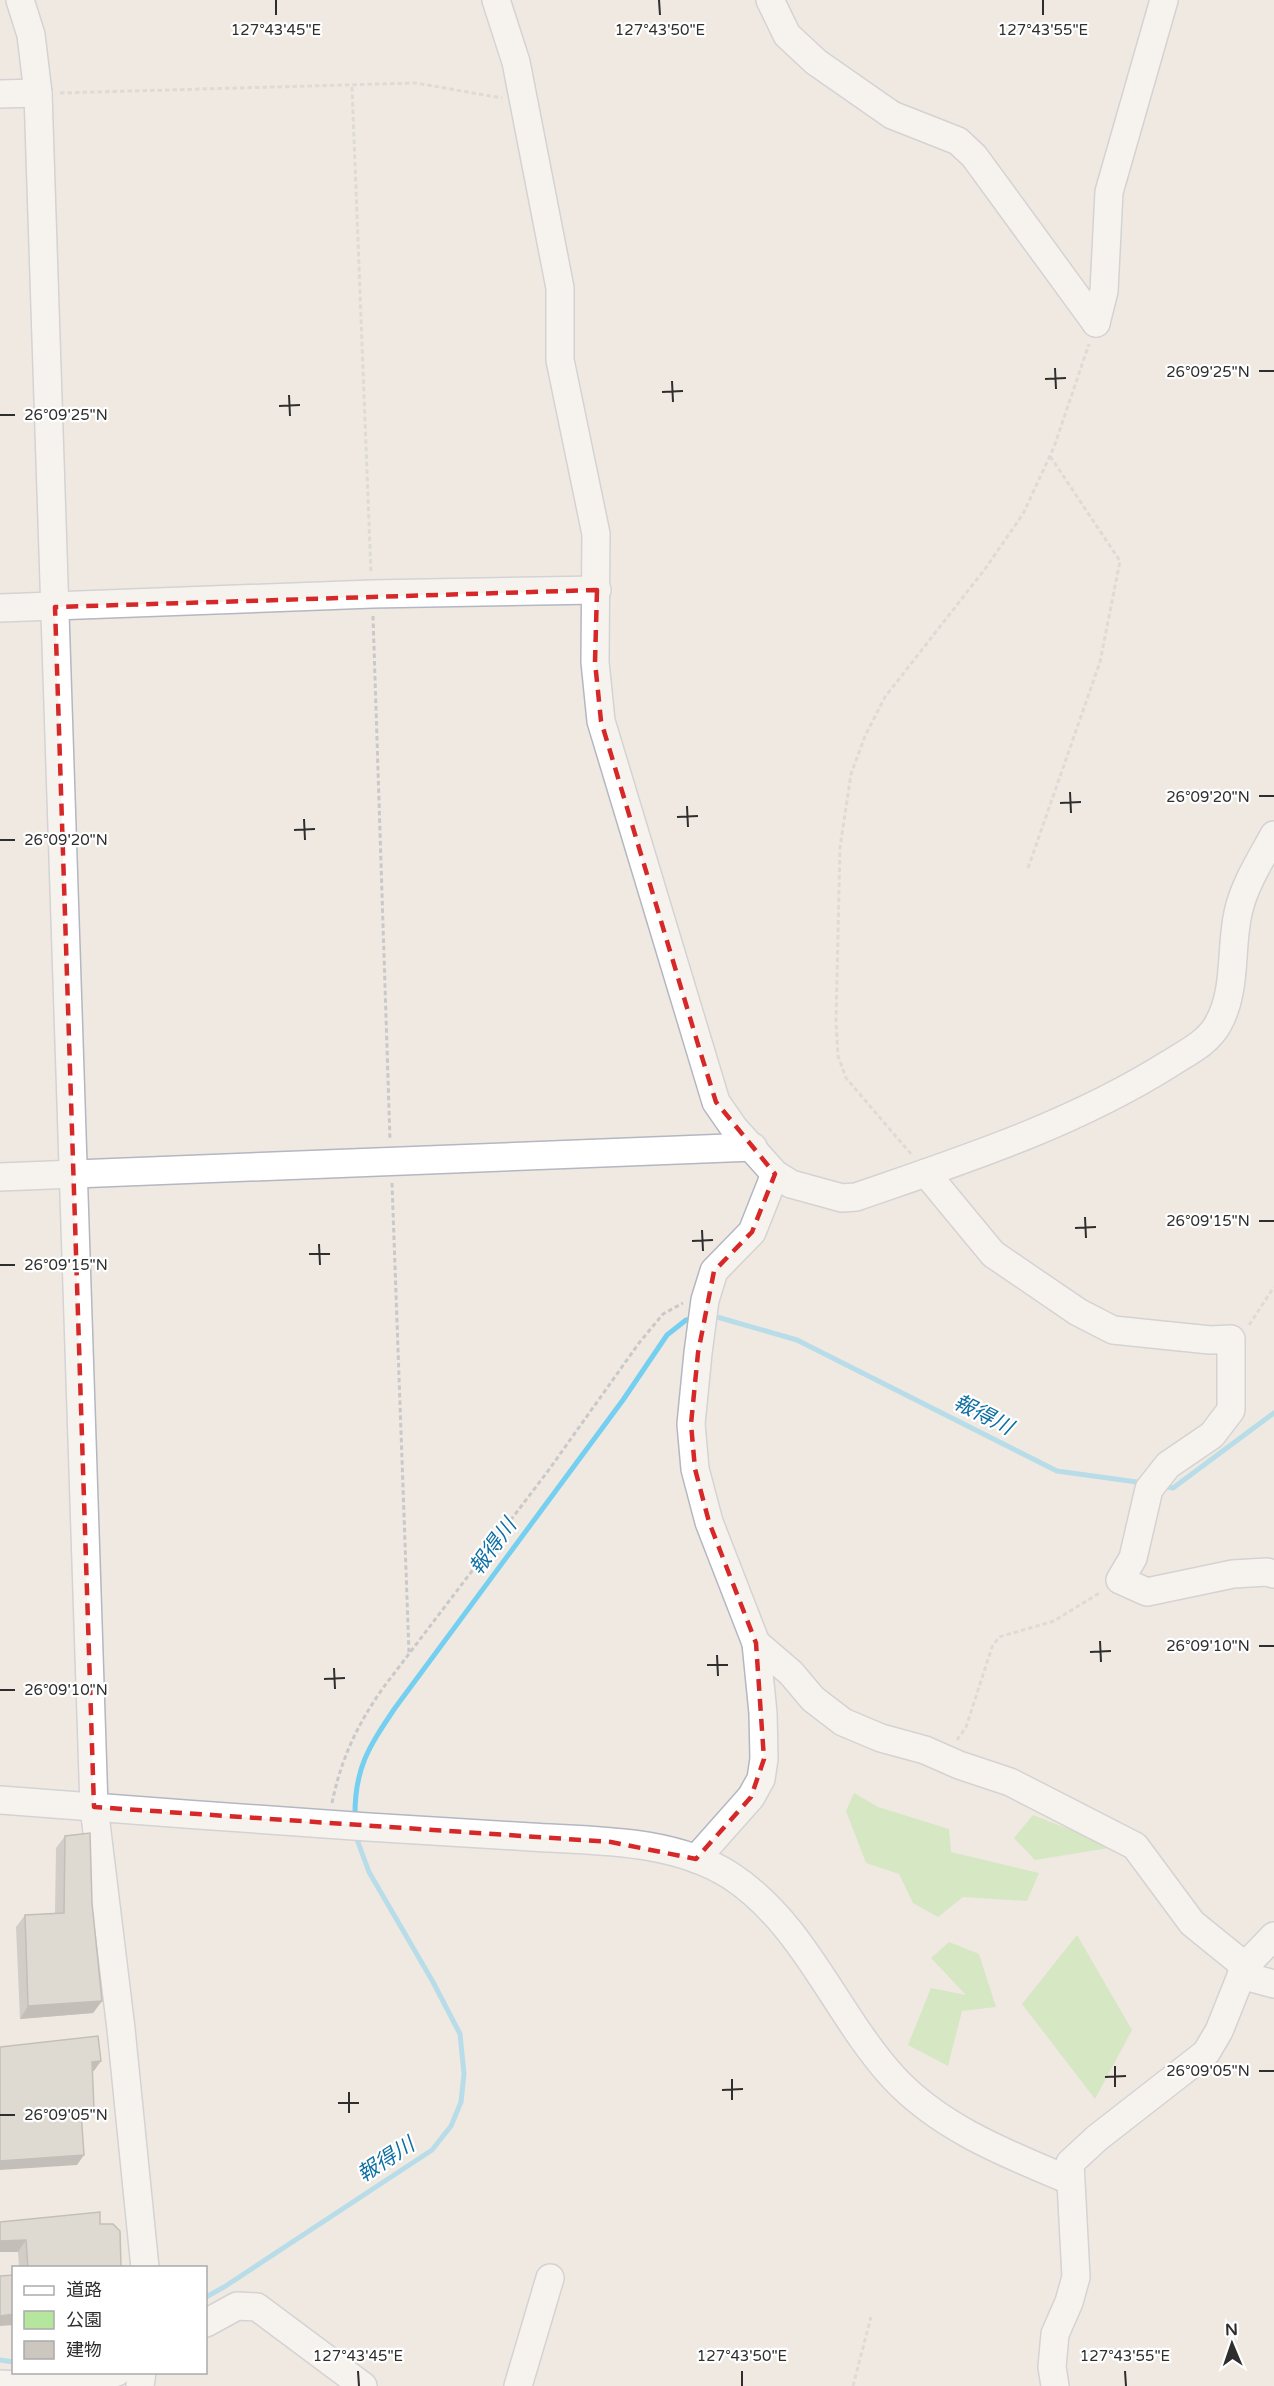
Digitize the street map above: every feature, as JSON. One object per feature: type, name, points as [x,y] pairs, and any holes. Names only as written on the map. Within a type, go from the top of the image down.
[{"type":"street","points":[[20,0],[31,35],[38,93],[94,1807],[121,2029],[145,2266]]},
{"type":"street","points":[[496,0],[516,62],[560,288],[560,360],[596,534],[595,662],[601,721],[716,1102],[734,1128],[775,1174],[790,1184],[842,1198],[856,1197],[1075,1117],[1144,1080],[1200,1045],[1217,1026],[1227,1003],[1238,913],[1255,871],[1274,835]]},
{"type":"street","points":[[770,0],[787,35],[816,62],[892,115],[958,141],[974,156],[1096,323]]},
{"type":"street","points":[[1096,323],[1104,291],[1109,192],[1164,0]]},
{"type":"street","points":[[0,94],[38,93]]},
{"type":"street","points":[[0,608],[372,594],[597,590]]},
{"type":"street","points":[[0,1177],[753,1147]]},
{"type":"street","points":[[926,1173],[993,1254],[1078,1312],[1113,1330],[1191,1338],[1231,1339],[1231,1410],[1212,1435],[1168,1465],[1149,1489],[1133,1558],[1120,1580],[1147,1592],[1233,1574],[1267,1572],[1274,1574]]},
{"type":"street","points":[[696,1859],[751,1797],[761,1779],[764,1760],[763,1713],[756,1644],[709,1521],[695,1469],[691,1424],[698,1353],[707,1294],[714,1271],[752,1232],[775,1174]]},
{"type":"street","points":[[756,1644],[791,1673],[813,1699],[843,1722],[881,1738],[925,1750],[1010,1782],[1135,1846],[1192,1923],[1243,1970],[1274,1984]]},
{"type":"street","points":[[0,1800],[327,1825],[610,1842],[664,1850],[696,1859],[729,1875],[756,1895],[788,1927],[853,2028],[894,2078],[926,2106],[995,2149],[1069,2180]]},
{"type":"street","points":[[1055,2386],[1052,2367],[1055,2334],[1069,2302],[1076,2277],[1069,2180],[1070,2163],[1206,2053],[1219,2031],[1243,1970],[1274,1936]]},
{"type":"street","points":[[518,2386],[550,2278]]},
{"type":"street","points":[[207,2322],[237,2306],[256,2307],[363,2386]]},
{"type":"street","points":[[47,2386],[78,2383],[113,2374]]},
{"type":"street","points":[[0,2384],[41,2386]]},
{"type":"path","points":[[38,93],[261,86],[352,87],[416,83],[524,102]]},
{"type":"path","points":[[352,87],[409,1653]]},
{"type":"path","points":[[926,1173],[846,1078],[838,1056],[836,1022],[840,847],[848,789],[865,736],[885,698],[985,570],[1023,514],[1050,456],[1096,323]]},
{"type":"path","points":[[1028,868],[1100,662],[1120,561],[1050,456]]},
{"type":"path","points":[[1231,1339],[1247,1328],[1274,1287]]},
{"type":"path","points":[[327,1825],[346,1749],[360,1721],[663,1314],[678,1304],[707,1294]]},
{"type":"path","points":[[944,1759],[966,1727],[992,1647],[999,1637],[1054,1621],[1120,1580]]},
{"type":"path","points":[[853,2386],[871,2317]]},
{"type":"highlighted area","points":[[597,590],[595,662],[601,721],[700,1051],[716,1102],[775,1174],[752,1232],[714,1271],[698,1353],[691,1424],[695,1469],[709,1522],[756,1643],[764,1759],[751,1797],[696,1859],[611,1842],[94,1807],[55,607]]},
{"type":"green space","points":[[854,1793],[878,1807],[949,1829],[951,1852],[1039,1873],[1027,1901],[963,1897],[938,1917],[913,1903],[899,1874],[866,1863],[846,1811]]},
{"type":"green space","points":[[1033,1815],[1115,1847],[1035,1860],[1014,1838]]},
{"type":"green space","points":[[1077,1935],[1132,2030],[1095,2099],[1022,2004]]},
{"type":"green space","points":[[949,1942],[979,1954],[996,2007],[962,2011],[948,2066],[908,2045],[931,1988],[966,1995],[931,1958]]},
{"type":"building","points":[[90,1833],[92,1903],[102,2001],[28,2006],[25,1915],[64,1913],[65,1836]]},
{"type":"building","points":[[98,2036],[101,2061],[92,2062],[94,2110],[81,2112],[84,2155],[0,2161],[0,2047]]},
{"type":"building","points":[[100,2212],[100,2224],[113,2224],[120,2231],[121,2266],[28,2266],[26,2240],[0,2241],[0,2222]]},
{"type":"building","points":[[12,2275],[12,2314],[0,2316],[0,2276]]},
{"type":"waterway","name":"報得川","points":[[709,1318],[717,1317],[797,1340],[1057,1471],[1144,1483]]},
{"type":"waterway","name":"報得川","points":[[355,1819],[357,1786],[364,1760],[395,1708],[623,1400],[667,1335],[686,1320],[694,1319]]},
{"type":"waterway","name":"報得川","points":[[1162,1486],[1173,1488],[1274,1413]]},
{"type":"waterway","name":"報得川","points":[[207,2296],[432,2150],[451,2126],[461,2102],[464,2074],[460,2034],[433,1982],[369,1872],[355,1834]]},
{"type":"waterway","name":"報得川","points":[[0,2360],[12,2362]]}]
